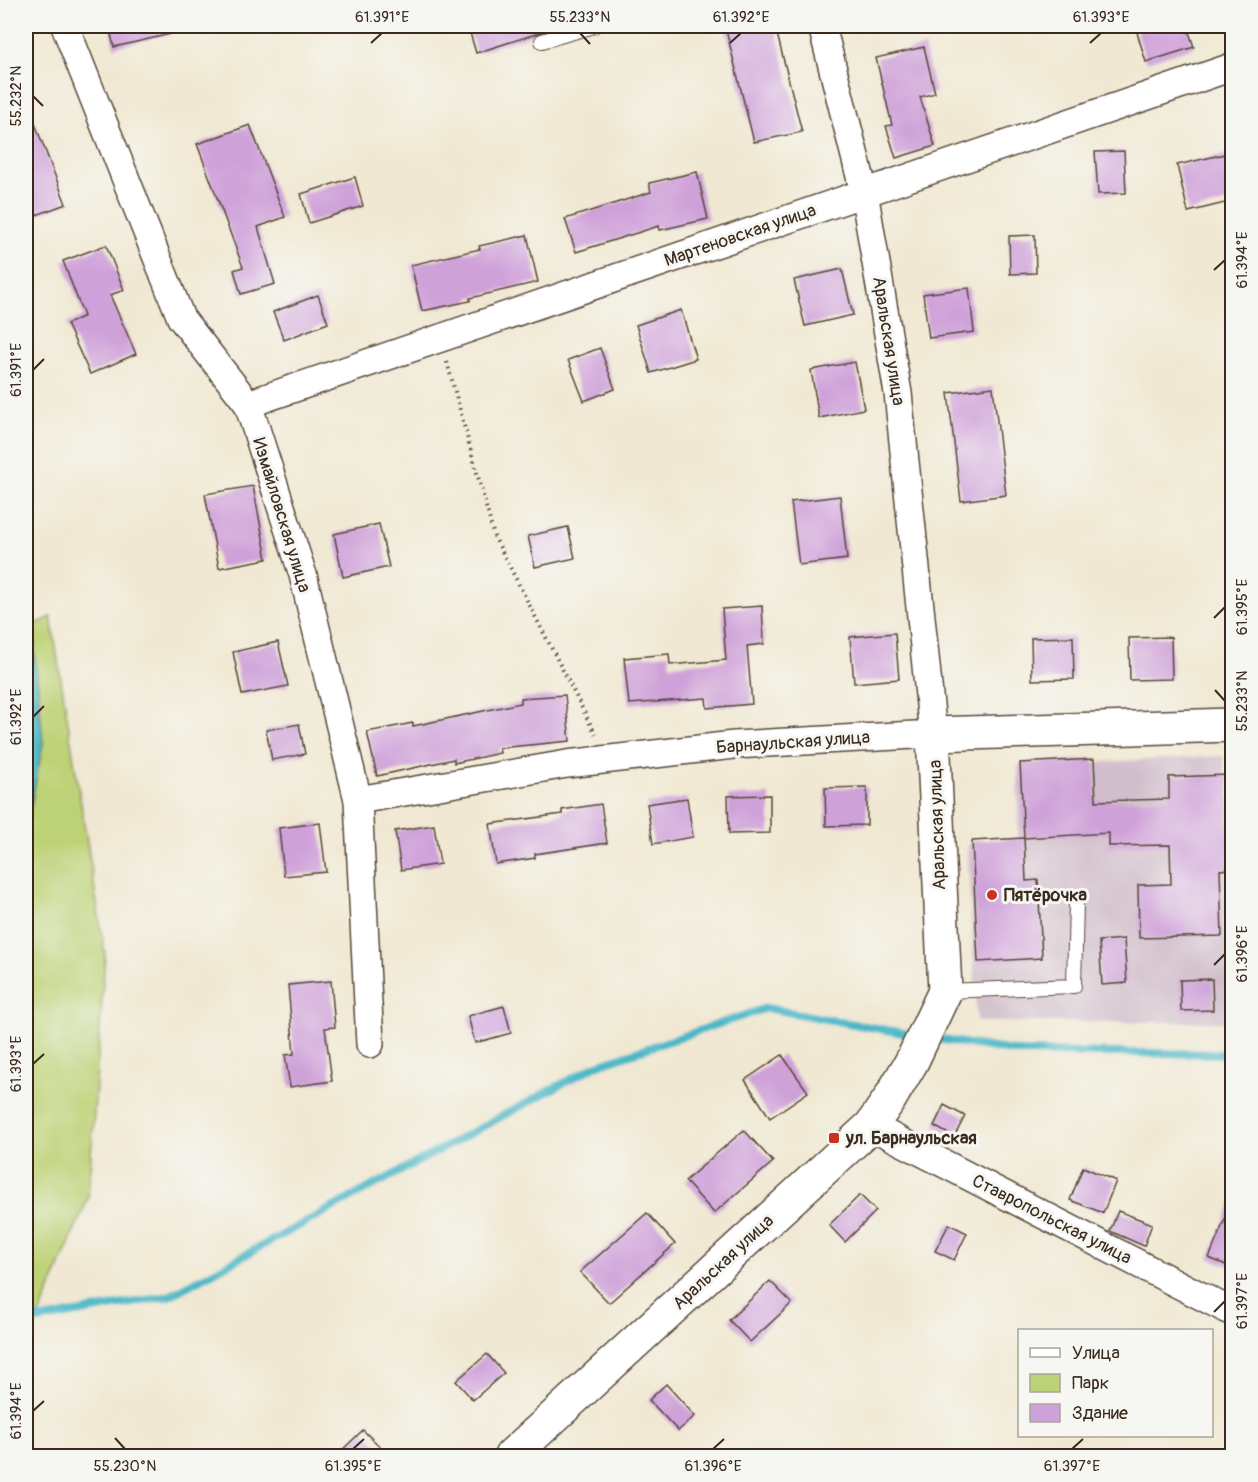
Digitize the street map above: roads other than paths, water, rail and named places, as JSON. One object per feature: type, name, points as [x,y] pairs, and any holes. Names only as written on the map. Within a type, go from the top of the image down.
[{"type":"street","name":"Измайловская улица","points":[[65,26],[181,318],[248,404],[303,575],[358,800],[370,1044]]},
{"type":"street","name":"Аральская улица","points":[[511,1456],[870,1126],[889,1100],[912,1061],[941,1000],[933,734],[898,393],[864,192],[822,26]]},
{"type":"street","name":"Мартеновская улица","points":[[248,404],[1233,67]]},
{"type":"street","name":"Барнаульская улица","points":[[358,800],[567,764],[734,745],[933,734],[1233,725]]},
{"type":"street","name":"Ставропольская улица","points":[[870,1126],[1233,1312]]},
{"type":"lane","points":[[542,41],[594,26]]},
{"type":"lane","points":[[941,1000],[1074,986],[1076,902]]},
{"type":"water","points":[[26,608],[32,626],[43,743],[26,830]]},
{"type":"waterway","points":[[26,1308],[38,1320],[169,1296],[595,1066],[766,1008],[914,1035]]},
{"type":"waterway","points":[[932,1038],[1019,1052],[1232,1054]]},
{"type":"place","name":"Пятёрочка","points":[[992,895]]},
{"type":"place","name":"ул. Барнаульская","points":[[834,1138]]}]
